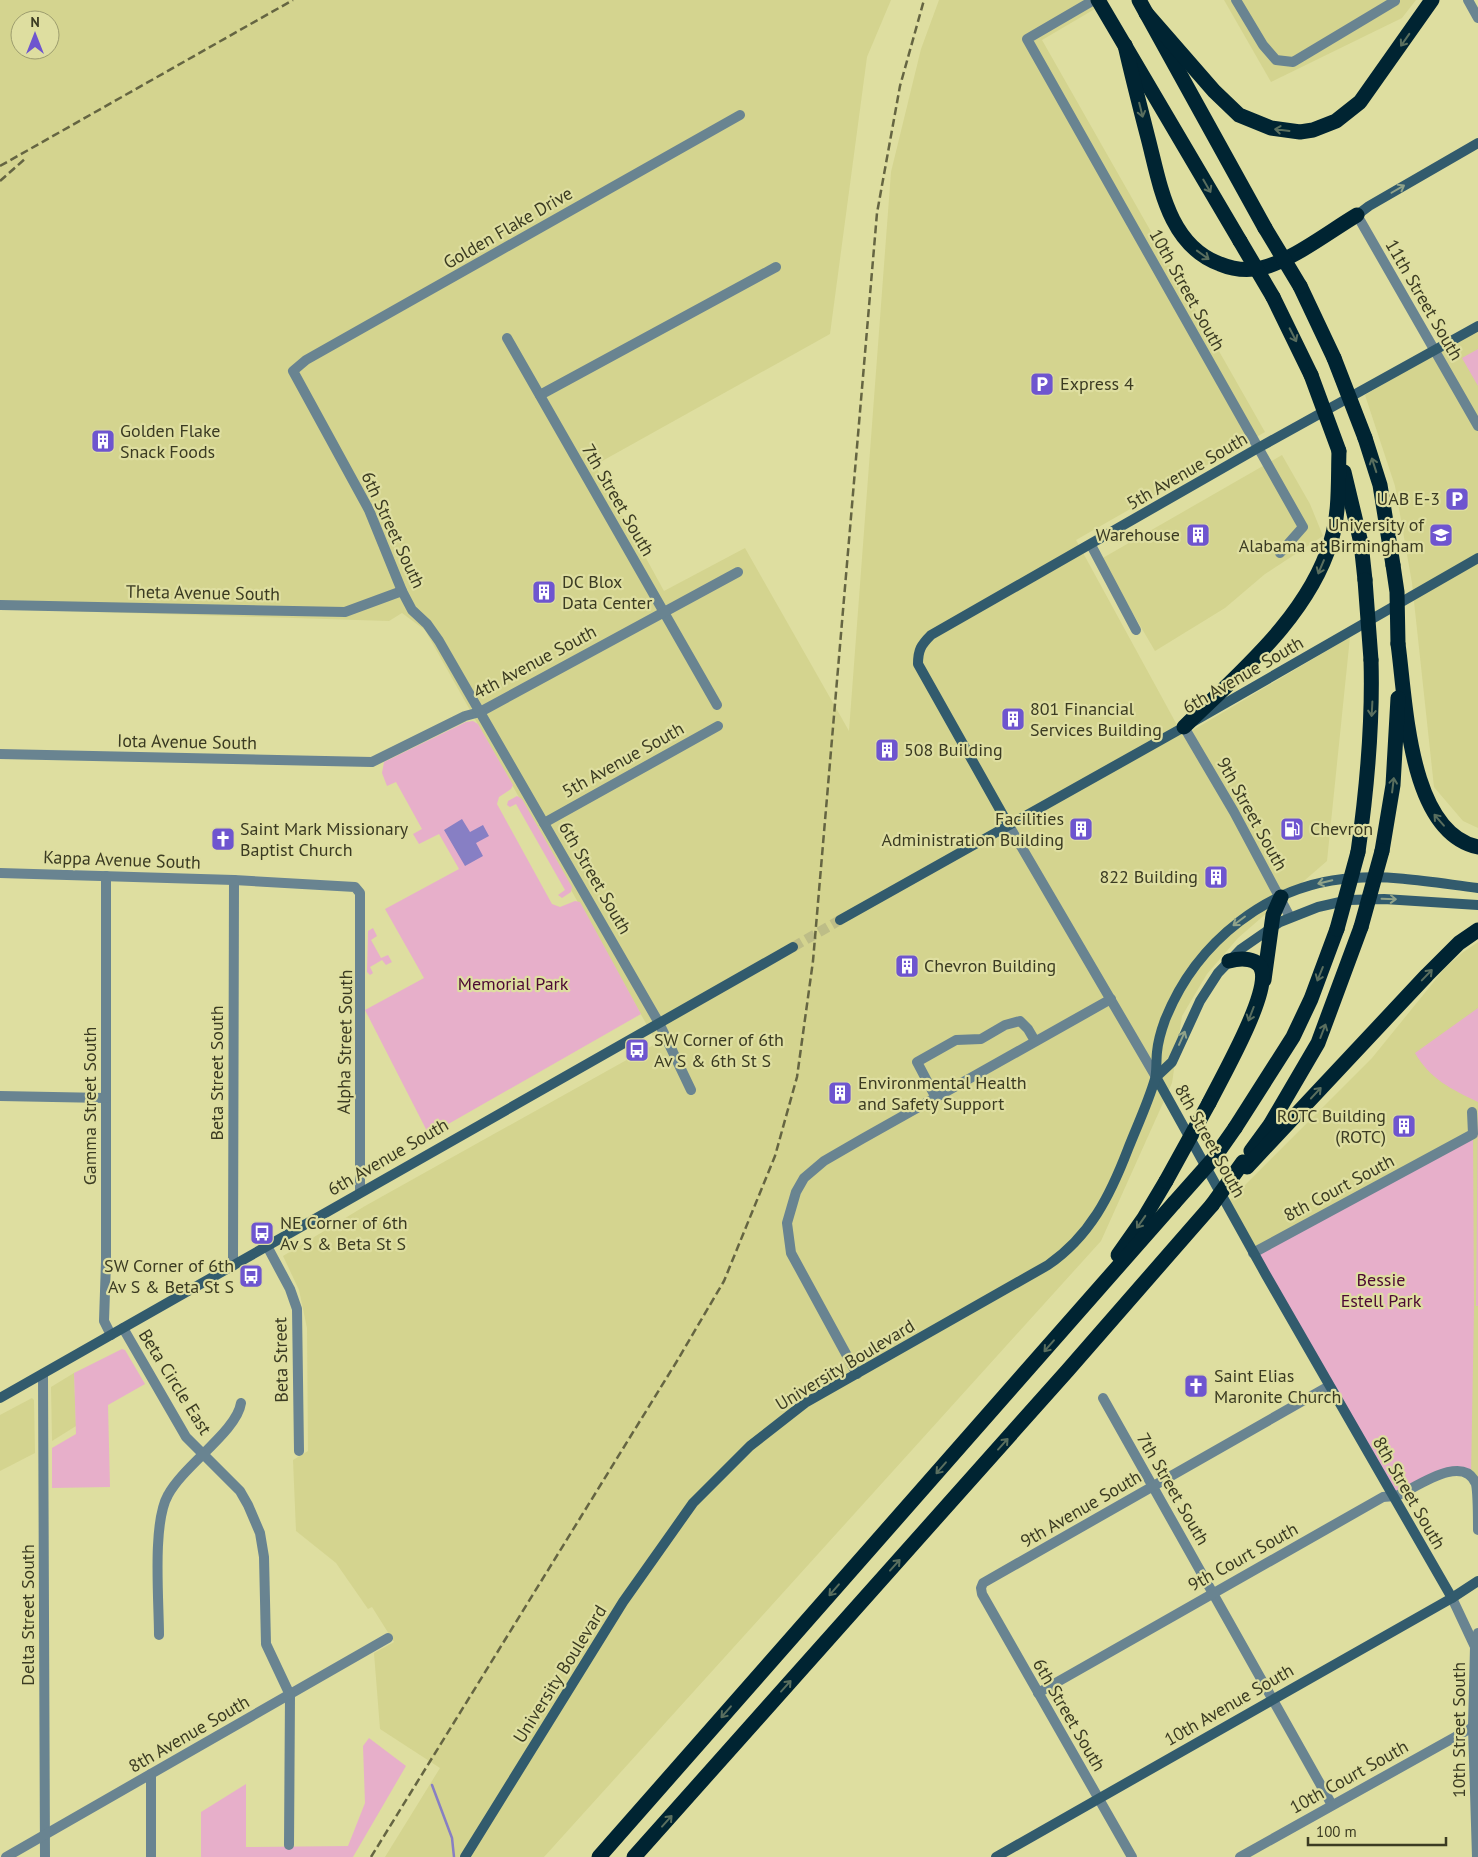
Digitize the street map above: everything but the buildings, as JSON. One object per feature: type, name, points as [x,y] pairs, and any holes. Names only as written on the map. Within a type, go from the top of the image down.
[{"type":"highway","points":[[599,1857],[1214,1158],[1293,1037],[1337,929],[1358,852],[1368,782],[1373,703],[1371,660],[1361,543],[1339,451],[1310,375],[1273,297],[1096,0]]},
{"type":"highway","points":[[1142,6],[1214,91],[1239,114],[1271,128],[1300,132],[1313,130],[1336,121],[1360,102],[1432,0]]},
{"type":"highway","points":[[1142,6],[1265,228],[1300,286],[1334,358],[1365,438],[1380,485],[1397,592],[1398,720],[1394,776],[1382,851],[1361,927],[1318,1043],[1245,1165]]},
{"type":"highway","points":[[1124,46],[1163,196],[1171,214],[1190,246],[1210,261],[1232,269],[1262,268],[1285,258],[1357,216]]},
{"type":"highway","points":[[1184,727],[1255,656],[1292,615],[1319,572],[1331,541],[1338,508],[1339,451]]},
{"type":"highway","points":[[1398,644],[1414,758],[1421,787],[1434,816],[1453,835],[1478,847]]},
{"type":"highway","points":[[1068,1324],[1144,1218],[1240,1043],[1263,984],[1273,915],[1281,897]]},
{"type":"highway","points":[[634,1857],[1152,1273],[1245,1165],[1428,974],[1459,943],[1478,930]]},
{"type":"highway","points":[[1229,961],[1248,959],[1256,962],[1262,970],[1263,984]]},
{"type":"main road","points":[[1357,216],[1369,206],[1478,143]]},
{"type":"main road","name":"5th Avenue South","points":[[918,651],[931,635],[1258,448],[1478,326]]},
{"type":"main road","name":"6th Avenue South","points":[[840,920],[1008,824],[1184,727],[1478,558]]},
{"type":"main road","name":"8th Street South","points":[[918,651],[918,664],[1008,824]]},
{"type":"main road","name":"University Boulevard","points":[[465,1857],[623,1602],[693,1503],[750,1446],[805,1403],[1033,1274],[1055,1260],[1073,1244],[1096,1218],[1112,1189],[1156,1077],[1159,1036],[1171,1006],[1186,978],[1206,952],[1229,929],[1256,910],[1281,897],[1323,882],[1355,878],[1387,878],[1478,888]]},
{"type":"main road","name":"University Boulevard","points":[[1156,1077],[1172,1062],[1200,1001],[1229,961],[1272,927],[1290,917],[1334,903],[1366,899],[1478,905]]},
{"type":"main road","name":"6th Avenue South","points":[[0,1398],[793,947]]},
{"type":"main road","name":"8th Street South","points":[[1156,1077],[1253,1253],[1392,1497],[1452,1598]]},
{"type":"main road","name":"10th Avenue South","points":[[996,1857],[1452,1598],[1478,1581]]},
{"type":"street","name":"10th Street South","points":[[1096,0],[1027,39],[1303,527],[1280,552]]},
{"type":"street","points":[[1236,0],[1263,45],[1276,60],[1293,62],[1395,1]]},
{"type":"street","points":[[1468,0],[1478,18]]},
{"type":"street","name":"Golden Flake Drive","points":[[293,371],[306,360],[740,115]]},
{"type":"street","name":"11th Street South","points":[[1357,216],[1478,426]]},
{"type":"street","points":[[540,395],[776,267]]},
{"type":"street","name":"7th Street South","points":[[507,338],[717,705]]},
{"type":"street","name":"6th Street South","points":[[293,371],[369,510],[402,591],[412,610],[427,624],[439,641],[659,1023],[692,1090]]},
{"type":"street","points":[[1091,545],[1136,630]]},
{"type":"street","name":"4th Avenue South","points":[[372,762],[465,716],[480,712],[738,572]]},
{"type":"street","name":"Theta Avenue South","points":[[0,605],[345,612],[402,591]]},
{"type":"street","name":"5th Avenue South","points":[[544,822],[718,726]]},
{"type":"street","name":"9th Street South","points":[[1184,727],[1281,897],[1290,917]]},
{"type":"street","name":"Iota Avenue South","points":[[0,754],[372,762]]},
{"type":"street","name":"8th Street South","points":[[1008,824],[1156,1077]]},
{"type":"street","name":"Kappa Avenue South","points":[[0,873],[234,880],[355,887],[360,893]]},
{"type":"street","name":"Gamma Street South","points":[[106,876],[104,1321],[111,1335]]},
{"type":"street","name":"Beta Street South","points":[[233,1266],[234,880]]},
{"type":"street","name":"Alpha Street South","points":[[360,893],[360,1192]]},
{"type":"street","points":[[857,1374],[791,1253],[787,1223],[796,1192],[804,1178],[824,1161],[1111,999]]},
{"type":"street","points":[[936,1098],[917,1062],[940,1048],[956,1040],[981,1039],[1005,1025],[1020,1021],[1028,1029],[1035,1041]]},
{"type":"street","points":[[0,1096],[106,1098]]},
{"type":"street","name":"8th Court South","points":[[1253,1253],[1473,1134],[1472,1112]]},
{"type":"street","name":"Beta Street","points":[[267,1246],[290,1289],[297,1309],[299,1451]]},
{"type":"street","name":"Beta Circle East","points":[[122,1328],[178,1426],[201,1454],[240,1491],[255,1518],[264,1558],[266,1644],[290,1695]]},
{"type":"street","name":"Delta Street South","points":[[43,1374],[45,1857]]},
{"type":"street","name":"9th Avenue South","points":[[981,1588],[983,1583],[1330,1386]]},
{"type":"street","name":"7th Street South","points":[[1103,1398],[1332,1804]]},
{"type":"street","points":[[160,1635],[159,1545],[163,1506],[182,1474],[236,1420],[241,1404]]},
{"type":"street","name":"9th Court South","points":[[1038,1693],[1382,1497],[1392,1497],[1442,1473],[1457,1472],[1471,1476],[1477,1484],[1478,1530]]},
{"type":"street","name":"6th Street South","points":[[981,1588],[982,1594],[1132,1857]]},
{"type":"street","name":"8th Street South","points":[[1452,1598],[1475,1647]]},
{"type":"street","name":"10th Street South","points":[[1477,1857],[1476,1750],[1473,1727],[1475,1647],[1478,1633]]},
{"type":"street","name":"8th Avenue South","points":[[6,1857],[388,1638]]},
{"type":"street","points":[[289,1845],[290,1695]]},
{"type":"street","name":"10th Court South","points":[[1240,1857],[1473,1727]]},
{"type":"street","points":[[151,1774],[151,1857]]},
{"type":"shaded area","points":[[0,0],[891,0],[867,57],[830,334],[595,465],[664,591],[745,548],[849,731],[891,172],[921,49],[939,0],[1110,0],[1042,40],[1265,432],[1076,540],[1183,736],[1350,637],[1327,861],[1238,938],[1207,974],[1182,1016],[1172,1083],[1101,1241],[544,1857],[385,1857],[440,1768],[380,1729],[374,1653],[394,1642],[372,1607],[368,1609],[336,1563],[296,1531],[293,1460],[308,1451],[307,1328],[299,1290],[283,1256],[365,1206],[657,1043],[425,630],[402,613],[389,621],[0,609]]},
{"type":"shaded area","points":[[1224,0],[1416,0],[1402,18],[1271,82]]},
{"type":"shaded area","name":"University of Alabama at Birmingham","points":[[1478,329],[1478,828],[1463,821],[1434,787],[1412,583],[1395,486],[1365,395]]},
{"type":"shaded area","points":[[1282,455],[1310,504],[1323,536],[1265,574],[1225,608],[1155,651],[1101,559]]},
{"type":"shaded area","points":[[462,819],[470,832],[483,825],[489,836],[476,843],[483,856],[465,866],[444,830]]},
{"type":"shaded area","points":[[1478,942],[1478,1530],[1477,1484],[1253,1253],[1226,1204],[1372,1058],[1445,968]]},
{"type":"shaded area","points":[[74,1373],[76,1426],[52,1441],[51,1387]]},
{"type":"shaded area","points":[[32,1398],[34,1400],[35,1453],[0,1471],[0,1415]]},
{"type":"green space","points":[[1478,349],[1478,386],[1462,358]]},
{"type":"green space","name":"Memorial Park","points":[[473,721],[478,724],[513,785],[511,789],[499,797],[497,804],[552,904],[560,907],[575,901],[580,902],[641,1014],[429,1135],[365,1010],[424,978],[385,909],[459,869],[439,834],[419,844],[413,834],[422,829],[396,782],[387,786],[382,773],[384,762],[466,722]]},
{"type":"green space","points":[[517,796],[522,799],[572,887],[571,892],[562,898],[558,895],[565,890],[516,804],[510,807],[507,805],[508,801]]},
{"type":"green space","points":[[373,928],[377,936],[371,940],[381,958],[388,955],[392,962],[386,965],[382,960],[370,967],[373,973],[370,975],[367,972],[368,931]]},
{"type":"green space","points":[[1478,1008],[1478,1102],[1450,1088],[1434,1077],[1415,1053]]},
{"type":"green space","points":[[1478,1102],[1478,1306],[1476,1306]]},
{"type":"green space","name":"Bessie Estell Park","points":[[1473,1134],[1474,1308],[1471,1476],[1457,1472],[1392,1497],[1253,1253]]},
{"type":"green space","points":[[122,1349],[125,1350],[145,1384],[108,1405],[110,1487],[52,1488],[52,1448],[76,1434],[74,1373]]},
{"type":"green space","points":[[369,1738],[406,1766],[353,1857],[201,1857],[201,1812],[246,1784],[246,1847],[348,1846],[365,1803],[363,1746]]},
{"type":"waterway","points":[[432,1785],[452,1838],[454,1857]]},
{"type":"tunnel","points":[[793,947],[840,920]]},
{"type":"railway","points":[[0,166],[293,0]]},
{"type":"railway","points":[[371,1857],[677,1361],[724,1281],[775,1156],[797,1077],[813,961],[877,213],[900,86],[924,0]]},
{"type":"railway","points":[[0,181],[26,158]]},
{"type":"place","name":"Express 4","points":[[1042,384]]},
{"type":"place","name":"Golden Flake Snack Foods","points":[[103,441]]},
{"type":"place","name":"UAB E-3","points":[[1457,499]]},
{"type":"place","name":"Warehouse","points":[[1198,535]]},
{"type":"place","name":"University of Alabama at Birmingham","points":[[1441,535]]},
{"type":"place","name":"DC Blox Data Center","points":[[544,592]]},
{"type":"place","name":"801 Financial Services Building","points":[[1013,719]]},
{"type":"place","name":"508 Building","points":[[887,750]]},
{"type":"place","name":"Facilities Administration Building","points":[[1081,829]]},
{"type":"place","name":"Chevron","points":[[1292,829]]},
{"type":"place","name":"Saint Mark Missionary Baptist Church","points":[[223,839]]},
{"type":"place","name":"822 Building","points":[[1216,877]]},
{"type":"place","name":"Chevron Building","points":[[907,966]]},
{"type":"place","name":"SW Corner of 6th Av S & 6th St S","points":[[637,1050]]},
{"type":"place","name":"Environmental Health and Safety Support","points":[[840,1093]]},
{"type":"place","name":"ROTC Building (ROTC)","points":[[1404,1126]]},
{"type":"place","name":"NE Corner of 6th Av S & Beta St S","points":[[262,1233]]},
{"type":"place","name":"SW Corner of 6th Av S & Beta St S","points":[[251,1276]]},
{"type":"place","name":"Saint Elias Maronite Church","points":[[1196,1386]]}]
